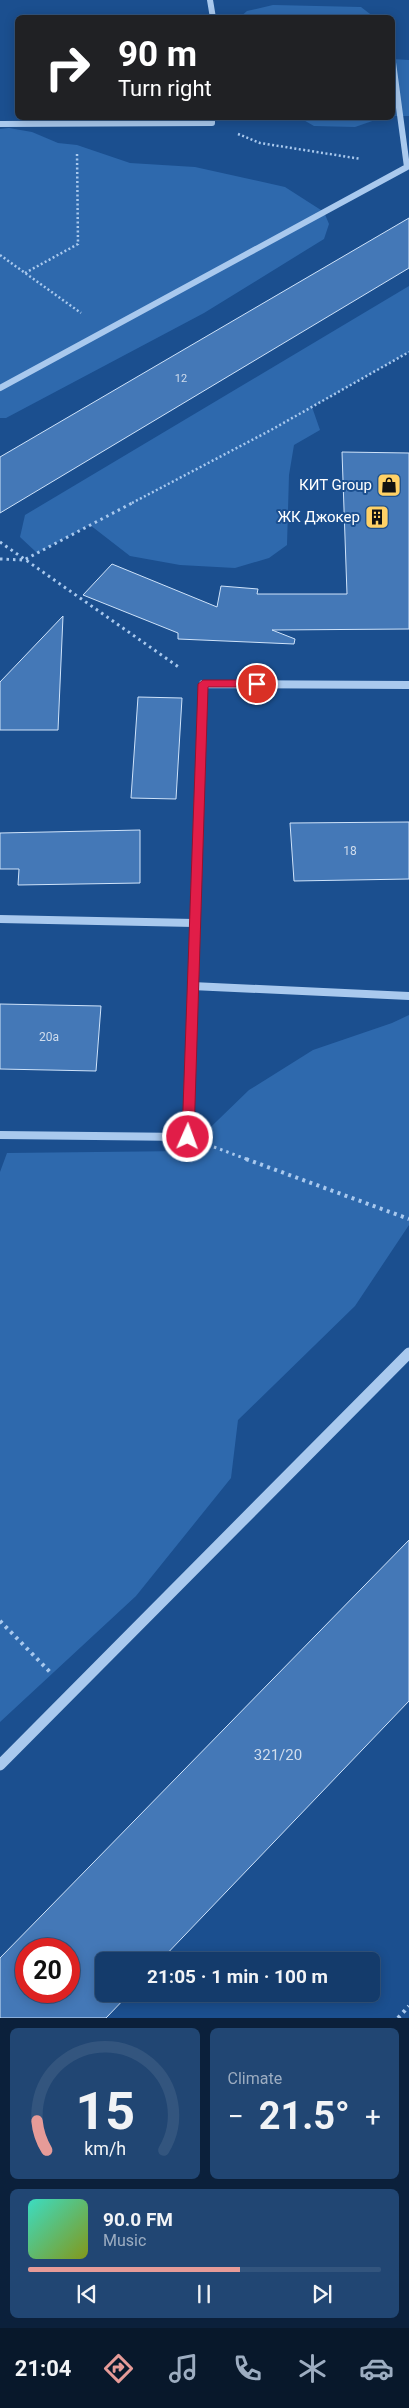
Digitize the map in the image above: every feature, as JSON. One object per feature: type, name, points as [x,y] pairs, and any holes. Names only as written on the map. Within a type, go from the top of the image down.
[{"type":"lane","points":[[210,0],[212,15]]},
{"type":"lane","points":[[0,388],[407,167],[395,77]]},
{"type":"lane","points":[[0,124],[212,120]]},
{"type":"lane","points":[[0,1135],[188,1137],[203,684],[409,684]]},
{"type":"lane","points":[[0,919],[194,923]]},
{"type":"lane","points":[[192,986],[409,996]]},
{"type":"lane","points":[[0,1765],[409,1353]]},
{"type":"path","points":[[212,120],[260,143],[407,167]]},
{"type":"path","points":[[25,273],[78,244],[77,124]]},
{"type":"path","points":[[0,255],[106,331]]},
{"type":"path","points":[[0,559],[24,560],[271,430],[409,352]]},
{"type":"path","points":[[0,542],[203,684]]},
{"type":"path","points":[[188,1137],[409,1219]]},
{"type":"path","points":[[0,1621],[71,1694]]},
{"type":"path","points":[[398,2018],[409,2006]]},
{"type":"shaded area","points":[[273,5],[361,7],[371,15],[242,15],[247,11]]},
{"type":"shaded area","points":[[395,59],[409,60],[409,116],[395,116]]},
{"type":"shaded area","points":[[304,120],[375,120],[355,127],[314,126]]},
{"type":"shaded area","points":[[9,128],[32,132],[58,143],[77,145],[130,163],[195,167],[285,187],[324,212],[329,224],[324,239],[204,313],[6,418],[0,418],[0,129]]},
{"type":"shaded area","points":[[409,286],[409,352],[312,407],[320,430],[294,445],[289,475],[287,545],[269,558],[235,568],[180,565],[130,556],[90,525],[37,553],[20,537],[25,515]]},
{"type":"shaded area","points":[[409,1015],[409,1225],[355,1306],[238,1420],[231,1478],[136,1596],[0,1722],[0,1172],[7,1153],[186,1151],[249,1090],[313,1050],[392,1023]]},
{"type":"building","points":[[409,218],[409,268],[0,513],[0,457]]},
{"type":"building","points":[[342,452],[409,453],[409,629],[272,630],[295,639],[294,644],[178,639],[178,633],[83,595],[112,564],[217,607],[221,586],[258,589],[257,594],[347,594]]},
{"type":"building","points":[[63,616],[58,730],[0,730],[0,682]]},
{"type":"building","points":[[138,697],[182,698],[176,799],[131,798]]},
{"type":"building","points":[[409,822],[409,879],[294,881],[290,823]]},
{"type":"building","points":[[140,830],[140,883],[18,885],[19,869],[0,869],[0,833]]},
{"type":"building","points":[[0,1004],[101,1006],[96,1071],[0,1069]]},
{"type":"building","points":[[409,1540],[409,1701],[169,1952],[95,1952],[95,2002],[121,2002],[106,2018],[0,2018],[0,1958],[15,1943],[15,2003],[80,2003],[80,1938],[20,1938]]},
{"type":"place","name":"КИТ Group","points":[[389,485]]},
{"type":"place","name":"ЖК Джокер","points":[[377,517]]},
{"type":"route","points":[[188,1137],[203,684],[257,684]]}]
